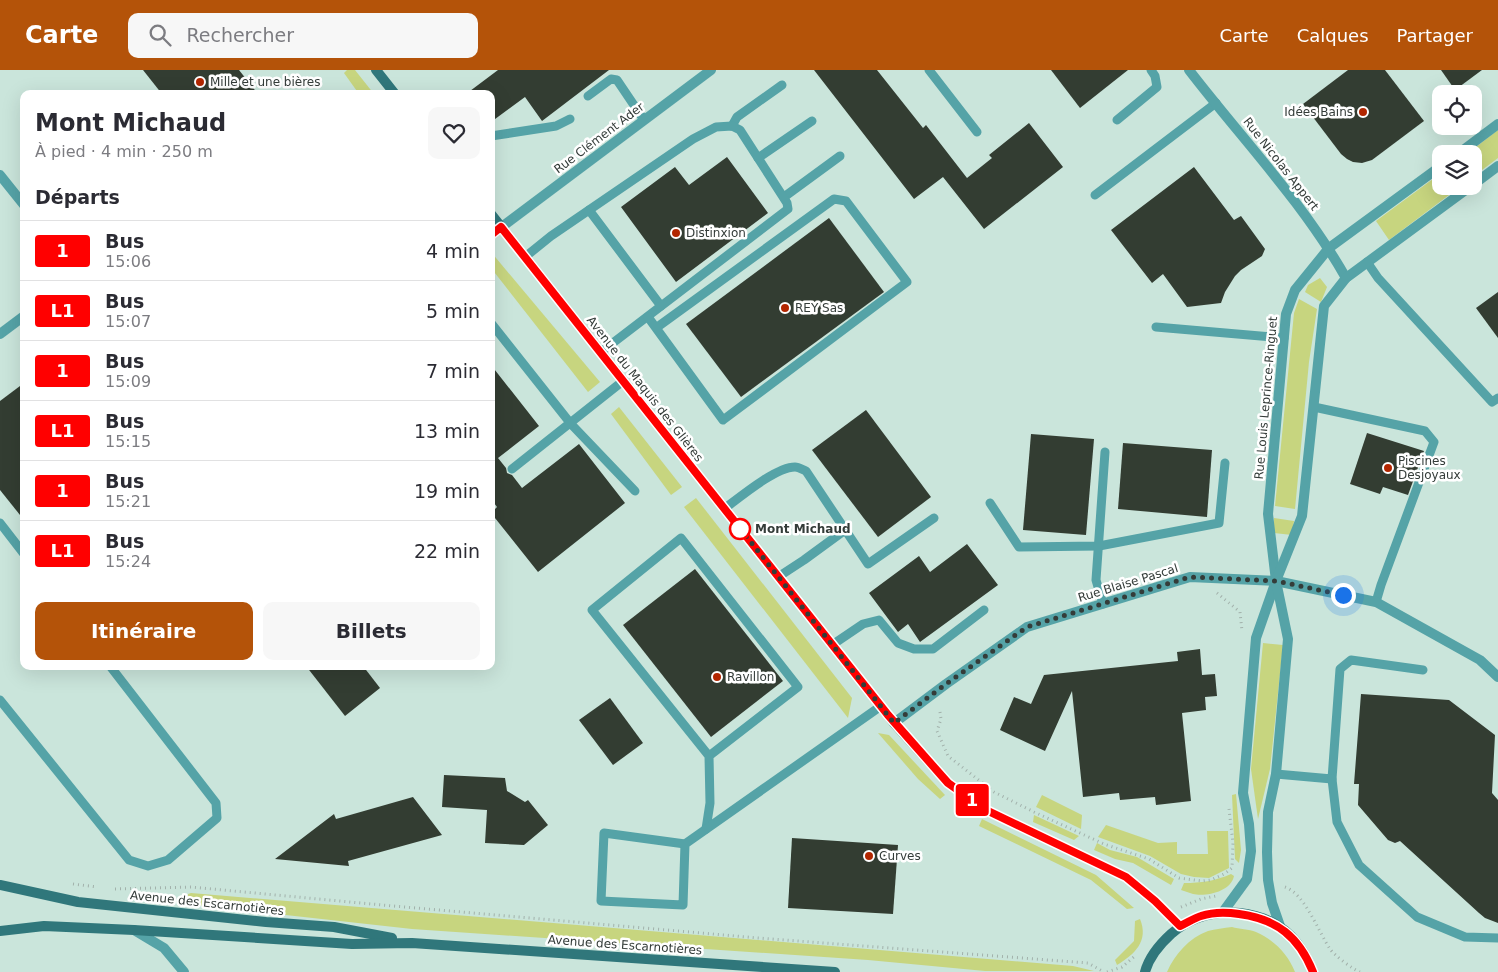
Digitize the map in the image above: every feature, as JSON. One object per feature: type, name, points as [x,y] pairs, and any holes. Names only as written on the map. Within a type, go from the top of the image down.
[{"type":"main road","points":[[376,70],[392,90]]},
{"type":"main road","name":"Avenue du Maquis des Glières","points":[[495,219],[894,723],[948,783],[986,810],[1126,877],[1155,901],[1180,926]]},
{"type":"main road","name":"Avenue des Escarnotières","points":[[0,885],[78,902],[266,922],[334,927],[412,943]]},
{"type":"main road","points":[[1145,972],[1160,944],[1180,926],[1201,916],[1223,912],[1254,916],[1270,921],[1291,936],[1306,956],[1313,972]]},
{"type":"main road","name":"Avenue des Escarnotières","points":[[0,931],[44,926],[352,944],[412,943],[835,972]]},
{"type":"street","name":"Rue Clément Ader","points":[[495,232],[711,70]]},
{"type":"street","name":"Rue Nicolas Appert","points":[[1193,71],[1330,248],[1346,278]]},
{"type":"street","points":[[1470,145],[1498,124]]},
{"type":"street","points":[[1482,178],[1498,166]]},
{"type":"street","name":"Rue Louis Leprince-Ringuet","points":[[1282,930],[1272,903],[1268,880],[1267,852],[1268,812],[1276,774],[1288,639],[1276,581],[1268,514],[1286,314],[1295,290],[1330,248],[1432,173]]},
{"type":"street","points":[[0,175],[20,200]]},
{"type":"street","name":"Rue Louis Leprince-Ringuet","points":[[1223,912],[1247,879],[1251,851],[1249,824],[1243,793],[1256,638],[1302,516],[1324,306],[1346,278],[1459,195]]},
{"type":"street","points":[[0,334],[20,319]]},
{"type":"street","name":"Rue Blaise Pascal","points":[[894,723],[1027,627],[1190,577],[1276,581],[1376,602],[1480,660],[1498,677]]},
{"type":"street","points":[[134,930],[164,948],[184,972]]},
{"type":"lane","points":[[929,70],[977,132]]},
{"type":"lane","points":[[1118,120],[1157,87],[1155,76],[1151,70]]},
{"type":"lane","points":[[588,96],[611,79],[617,80],[644,120]]},
{"type":"lane","points":[[732,126],[737,117],[782,85]]},
{"type":"lane","points":[[1095,195],[1216,102]]},
{"type":"lane","points":[[495,135],[556,126],[570,119]]},
{"type":"lane","points":[[758,158],[812,121]]},
{"type":"lane","points":[[525,257],[551,236],[693,139],[716,128],[732,126],[740,130],[788,202],[788,209],[601,352]]},
{"type":"lane","points":[[784,196],[840,156]]},
{"type":"lane","points":[[648,317],[656,328],[723,420],[907,282],[846,201],[834,199],[656,328]]},
{"type":"lane","points":[[589,210],[661,306]]},
{"type":"lane","points":[[1367,262],[1378,278],[1492,402],[1498,398]]},
{"type":"lane","points":[[1156,327],[1284,338]]},
{"type":"lane","points":[[495,328],[571,424],[635,491]]},
{"type":"lane","points":[[512,470],[623,381]]},
{"type":"lane","points":[[1314,407],[1425,431],[1434,442],[1376,602]]},
{"type":"lane","points":[[1103,604],[1096,580],[1105,452]]},
{"type":"lane","points":[[990,503],[1019,547],[1099,546],[1219,523],[1225,463]]},
{"type":"lane","points":[[724,508],[782,470],[797,467],[806,471],[868,564],[934,518]]},
{"type":"lane","points":[[0,523],[20,549]]},
{"type":"lane","points":[[778,577],[846,530]]},
{"type":"lane","points":[[706,829],[710,803],[709,756],[592,610],[681,538],[798,687],[709,756]]},
{"type":"lane","points":[[832,645],[863,624],[880,620],[898,643],[914,649],[933,649],[984,610]]},
{"type":"lane","points":[[1423,670],[1351,660],[1340,669],[1332,779],[1338,822],[1359,865],[1417,917],[1465,937],[1498,938]]},
{"type":"lane","points":[[0,700],[129,860],[148,866],[168,860],[217,818],[216,803],[113,670]]},
{"type":"lane","points":[[685,844],[683,905],[601,901],[604,833],[685,844],[881,706]]},
{"type":"lane","points":[[1276,774],[1332,779]]},
{"type":"path","points":[[1217,592],[1240,612],[1243,639]]},
{"type":"path","points":[[940,712],[941,719],[937,731],[948,756],[994,792],[1104,844],[1149,858],[1179,878],[1202,881],[1211,880],[1232,868]]},
{"type":"path","points":[[1229,808],[1233,843],[1232,868]]},
{"type":"path","points":[[1232,868],[1247,879]]},
{"type":"path","points":[[1268,880],[1290,889],[1304,904],[1331,951],[1360,972]]},
{"type":"path","points":[[70,884],[104,888]]},
{"type":"path","points":[[113,889],[191,887],[748,937],[1088,963],[1106,972],[1122,967],[1137,954]]},
{"type":"shaded area","points":[[0,70],[1498,70],[1498,972],[0,972]]},
{"type":"green space","points":[[347,70],[355,70],[371,90],[356,90],[344,73]]},
{"type":"green space","points":[[1498,130],[1498,158],[1482,170],[1482,145],[1479,145]]},
{"type":"green space","points":[[1432,180],[1432,195],[1449,195],[1389,240],[1376,221]]},
{"type":"green space","points":[[495,257],[600,382],[588,392],[495,273]]},
{"type":"green space","points":[[1320,278],[1327,287],[1321,302],[1305,292],[1308,285]]},
{"type":"green space","points":[[1299,299],[1317,309],[1309,362],[1295,509],[1275,506],[1294,313]]},
{"type":"green space","points":[[619,407],[682,487],[671,495],[611,414]]},
{"type":"green space","points":[[696,498],[852,698],[848,718],[684,507]]},
{"type":"green space","points":[[1274,518],[1294,521],[1292,535],[1274,533]]},
{"type":"green space","points":[[1263,643],[1283,645],[1270,769],[1258,819],[1251,769]]},
{"type":"green space","points":[[878,733],[889,735],[945,795],[940,799],[918,779]]},
{"type":"green space","points":[[1236,794],[1241,850],[1239,863],[1235,859],[1232,795]]},
{"type":"green space","points":[[1042,795],[1082,815],[1081,829],[1036,807]]},
{"type":"green space","points":[[1034,815],[1079,836],[1074,840],[1033,822]]},
{"type":"green space","points":[[982,819],[1096,875],[1134,908],[1127,909],[1091,880],[979,826]]},
{"type":"green space","points":[[1106,825],[1158,843],[1177,842],[1177,854],[1208,854],[1207,831],[1228,831],[1229,868],[1209,878],[1181,874],[1150,856],[1098,837]]},
{"type":"green space","points":[[1097,843],[1110,850],[1137,857],[1174,879],[1171,885],[1133,863],[1115,859],[1094,850]]},
{"type":"green space","points":[[1231,874],[1234,876],[1232,881],[1223,890],[1217,892],[1198,895],[1181,890],[1184,883],[1208,881]]},
{"type":"green space","points":[[188,894],[1073,966],[1094,971],[985,971],[868,960],[412,929],[187,904]]},
{"type":"green space","points":[[1140,919],[1143,934],[1139,946],[1117,965],[1115,960],[1134,941],[1135,921]]},
{"type":"green space","points":[[1232,927],[1253,931],[1269,939],[1280,948],[1295,972],[1167,972],[1178,953],[1189,942],[1208,931]]},
{"type":"building","name":"Mille et une bières","points":[[143,70],[239,70],[255,90],[159,90]]},
{"type":"building","points":[[498,70],[609,70],[542,121],[525,97],[495,119],[495,90],[471,90]]},
{"type":"building","points":[[814,70],[877,70],[923,128],[926,125],[967,178],[992,158],[989,155],[1029,123],[1063,167],[984,229],[943,177],[914,199]]},
{"type":"building","points":[[1051,70],[1128,70],[1080,108]]},
{"type":"building","name":"Idées Bains","points":[[1348,70],[1385,70],[1424,121],[1372,160],[1362,163],[1353,162],[1341,154],[1303,104]]},
{"type":"building","points":[[1441,70],[1482,70],[1462,85],[1452,85]]},
{"type":"building","points":[[727,157],[768,213],[676,282],[621,207],[675,167],[689,185]]},
{"type":"building","points":[[1194,167],[1234,220],[1241,216],[1265,249],[1262,256],[1235,276],[1225,292],[1221,303],[1187,307],[1163,274],[1152,283],[1111,230]]},
{"type":"building","name":"REY Sas","points":[[829,218],[884,292],[741,397],[686,324]]},
{"type":"building","points":[[1498,292],[1498,338],[1476,308]]},
{"type":"building","points":[[495,370],[539,426],[498,458],[506,468],[507,473],[512,475],[522,488],[579,444],[625,503],[538,572],[495,518],[495,509],[497,507],[495,504]]},
{"type":"building","points":[[20,386],[20,515],[0,490],[0,401]]},
{"type":"building","points":[[866,410],[931,497],[878,537],[812,450]]},
{"type":"building","name":"Piscines Desjoyaux","points":[[1367,433],[1424,451],[1408,495],[1383,487],[1380,494],[1350,484]]},
{"type":"building","points":[[1031,434],[1094,439],[1086,535],[1023,530]]},
{"type":"building","points":[[1123,443],[1212,450],[1207,517],[1118,509]]},
{"type":"building","points":[[967,544],[998,585],[920,642],[908,624],[898,632],[869,593],[919,556],[930,572]]},
{"type":"building","points":[[695,569],[783,681],[711,737],[623,625]]},
{"type":"building","points":[[1200,649],[1202,675],[1215,674],[1217,696],[1205,697],[1206,710],[1182,713],[1191,801],[1156,805],[1155,797],[1120,800],[1119,793],[1083,797],[1072,691],[1045,751],[1000,730],[1014,697],[1031,704],[1044,675],[1178,661],[1177,652]]},
{"type":"building","points":[[309,670],[366,670],[380,688],[345,716]]},
{"type":"building","points":[[1361,694],[1449,700],[1495,735],[1492,793],[1498,800],[1498,923],[1485,918],[1479,913],[1400,841],[1395,843],[1388,840],[1358,805],[1359,784],[1354,784]]},
{"type":"building","points":[[610,698],[643,743],[613,765],[579,720]]},
{"type":"building","points":[[444,775],[505,778],[507,791],[525,802],[528,800],[548,825],[524,845],[485,843],[487,810],[442,807]]},
{"type":"building","points":[[413,797],[442,835],[348,861],[349,866],[275,859],[334,814],[336,819]]},
{"type":"building","points":[[792,838],[898,845],[893,914],[788,908]]},
{"type":"bus line","name":"1","points":[[495,232],[501,227],[894,723],[948,783],[986,810],[1126,877],[1155,901],[1180,926],[1201,916],[1223,912],[1254,916],[1270,921],[1291,936],[1306,956],[1313,972]]},
{"type":"place","name":"Mille et une bières","points":[[200,82]]},
{"type":"place","name":"Idées Bains","points":[[1363,112]]},
{"type":"place","name":"Distinxion","points":[[676,233]]},
{"type":"place","name":"REY Sas","points":[[785,308]]},
{"type":"place","name":"Piscines Desjoyaux","points":[[1388,468]]},
{"type":"place","name":"Mont Michaud","points":[[740,529]]},
{"type":"place","name":"Ravillon","points":[[717,677]]},
{"type":"place","name":"Curves","points":[[869,856]]},
{"type":"route","points":[[740,529],[735,522],[894,723],[1027,627],[1190,577],[1276,581],[1343,595]]}]
